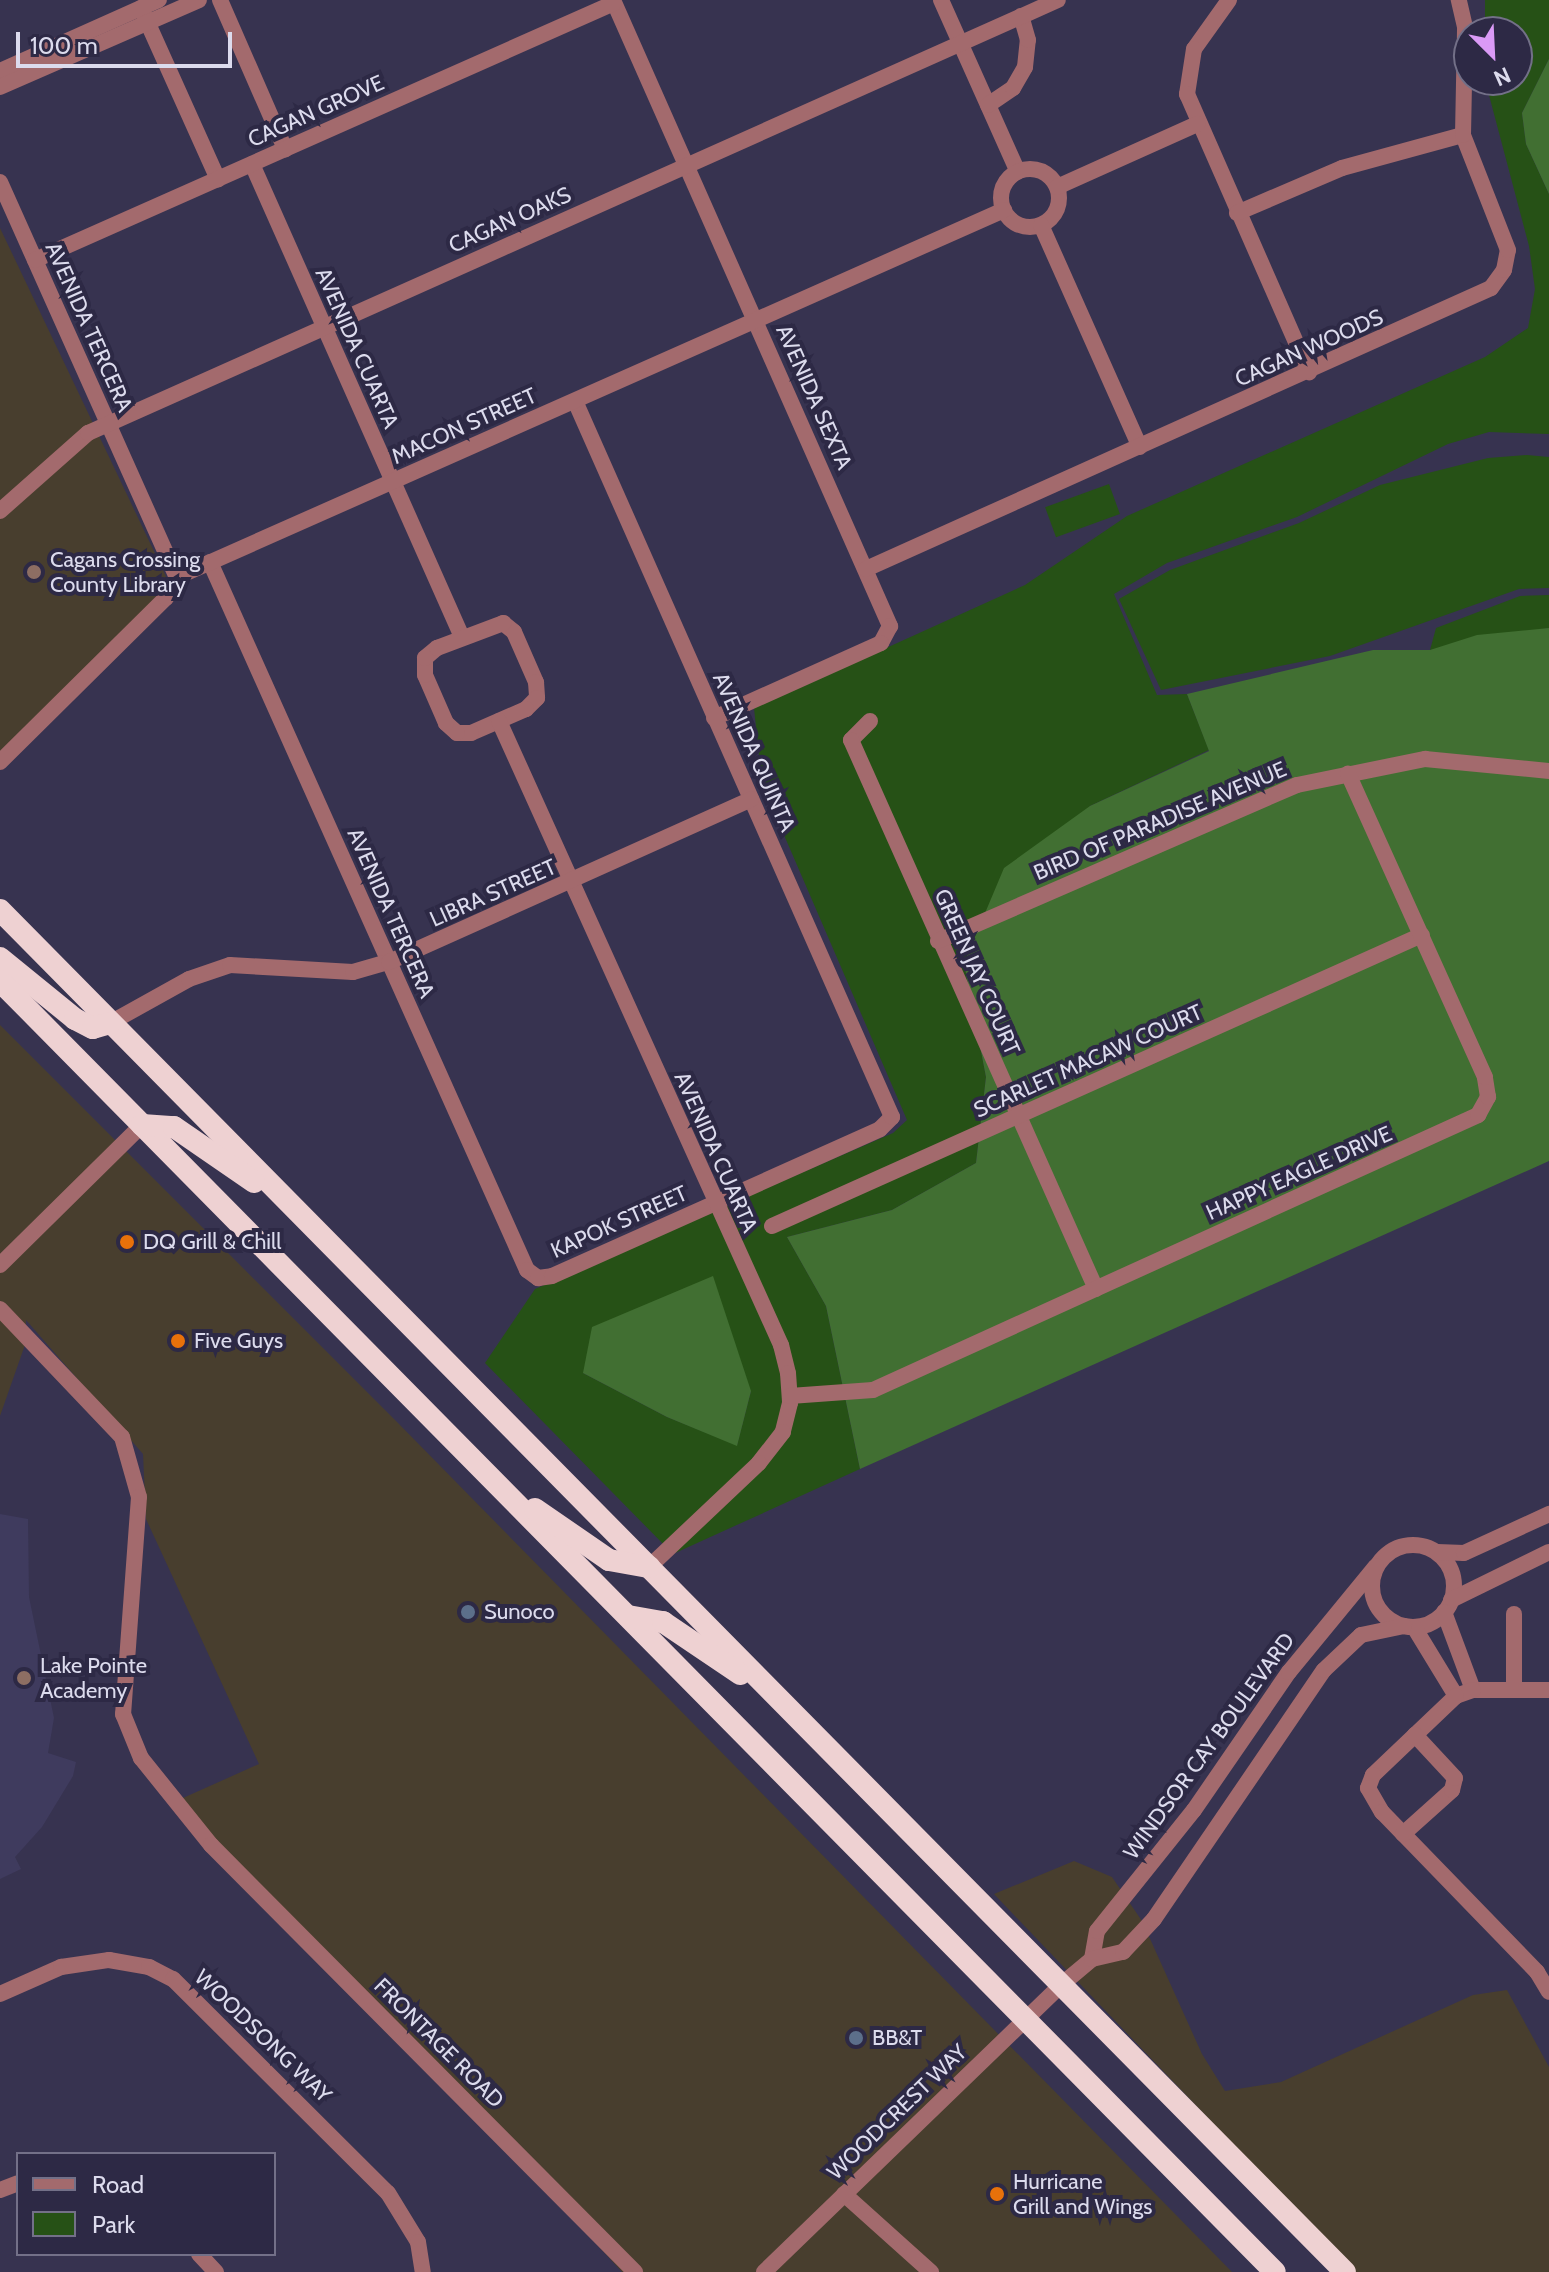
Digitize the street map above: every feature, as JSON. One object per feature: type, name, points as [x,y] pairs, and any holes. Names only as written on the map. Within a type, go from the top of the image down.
[{"type":"highway","points":[[0,910],[1345,2272]]},
{"type":"highway","points":[[0,958],[75,1019],[93,1028],[110,1023]]},
{"type":"highway","points":[[0,981],[1275,2272]]},
{"type":"highway","points":[[142,1125],[164,1124],[183,1132],[304,1218]]},
{"type":"highway","points":[[492,1478],[609,1560],[649,1567]]},
{"type":"highway","points":[[628,1616],[663,1622],[784,1704]]},
{"type":"street","points":[[0,87],[144,16],[159,0]]},
{"type":"street","points":[[0,71],[144,16],[199,0]]},
{"type":"street","points":[[220,0],[285,149]]},
{"type":"street","points":[[941,0],[1018,172]]},
{"type":"street","name":"CAGAN OAKS","points":[[0,511],[72,444],[109,423],[1058,0]]},
{"type":"street","points":[[1229,0],[1194,49],[1187,71],[1187,94],[1197,124],[1309,372]]},
{"type":"street","name":"CAGAN WOODS","points":[[866,569],[1482,295],[1499,280],[1507,260],[1506,240],[1463,135],[1465,27],[1459,0]]},
{"type":"street","name":"CAGAN GROVE","points":[[35,260],[614,1]]},
{"type":"street","name":"AVENIDA SEXTA","points":[[614,1],[890,626],[885,641],[714,718]]},
{"type":"street","points":[[144,16],[218,179]]},
{"type":"street","points":[[988,105],[1013,88],[1025,67],[1028,40],[1021,16]]},
{"type":"street","points":[[1057,187],[1197,124]]},
{"type":"street","points":[[1237,213],[1342,168],[1463,135]]},
{"type":"street","name":"AVENIDA CUARTA","points":[[252,164],[462,637]]},
{"type":"street","points":[[1018,172],[1045,173],[1057,187],[1058,205],[1041,225],[1016,223],[1004,210],[1005,184],[1018,172]]},
{"type":"street","name":"AVENIDA TERCERA","points":[[0,182],[177,577]]},
{"type":"street","name":"MACON STREET","points":[[177,577],[1004,210]]},
{"type":"street","points":[[1041,225],[1140,447]]},
{"type":"street","name":"AVENIDA QUINTA","points":[[575,401],[714,718],[891,1107],[891,1121]]},
{"type":"street","name":"AVENIDA TERCERA","points":[[210,562],[527,1270],[538,1278]]},
{"type":"street","points":[[0,762],[166,598],[177,577]]},
{"type":"street","points":[[493,624],[507,625],[531,670],[537,698],[499,721],[467,734],[446,723],[424,663],[433,651],[462,637],[493,624]]},
{"type":"street","name":"AVENIDA CUARTA","points":[[499,721],[714,1203],[781,1345],[790,1396],[783,1432],[759,1463],[649,1567]]},
{"type":"street","name":"GREEN JAY COURT","points":[[870,721],[851,740],[938,941],[1096,1289]]},
{"type":"street","name":"BIRD OF PARADISE AVENUE","points":[[938,941],[1297,785],[1425,759],[1549,771]]},
{"type":"street","name":"HAPPY EAGLE DRIVE","points":[[790,1396],[873,1390],[1478,1115],[1486,1102],[1487,1082],[1348,773]]},
{"type":"street","name":"LIBRA STREET","points":[[110,1023],[217,967],[259,963],[353,972],[389,962],[751,799]]},
{"type":"street","name":"SCARLET MACAW COURT","points":[[772,1226],[1422,935]]},
{"type":"street","name":"KAPOK STREET","points":[[538,1278],[552,1276],[891,1121]]},
{"type":"street","points":[[0,1265],[142,1125]]},
{"type":"street","name":"FRONTAGE ROAD","points":[[0,1309],[122,1437],[139,1497],[123,1714],[141,1758],[211,1845],[635,2272]]},
{"type":"street","name":"WINDSOR CAY BOULEVARD","points":[[1092,1959],[1097,1931],[1185,1822],[1297,1661],[1376,1566],[1396,1548],[1410,1544],[1437,1552],[1464,1553],[1549,1514]]},
{"type":"street","points":[[1437,1552],[1452,1573],[1448,1606],[1473,1690]]},
{"type":"street","points":[[1061,1985],[1092,1959],[1123,1952],[1154,1919],[1251,1773],[1343,1649],[1361,1635],[1409,1627],[1549,1552]]},
{"type":"street","points":[[1376,1566],[1375,1603],[1409,1627],[1456,1696]]},
{"type":"street","points":[[1514,1614],[1514,1689]]},
{"type":"street","points":[[1549,1690],[1473,1690],[1456,1696],[1369,1781],[1372,1799],[1537,1972],[1549,1992]]},
{"type":"street","points":[[1403,1834],[1452,1790],[1455,1778],[1415,1735]]},
{"type":"street","points":[[1228,1756],[1251,1773]]},
{"type":"street","name":"WOODSONG WAY","points":[[0,1994],[61,1967],[109,1960],[140,1965],[173,1979],[388,2193],[418,2242],[423,2272]]},
{"type":"street","name":"WOODCREST WAY","points":[[764,2272],[1061,1985]]},
{"type":"street","points":[[844,2194],[931,2272]]},
{"type":"street","points":[[201,2256],[216,2272]]},
{"type":"shaded area","points":[[0,228],[171,587],[0,757]]},
{"type":"shaded area","points":[[0,1025],[399,1424],[1232,2272],[622,2272],[347,1971],[174,1802],[259,1764],[146,1519],[143,1454],[26,1320],[26,1342],[0,1416]]},
{"type":"shaded area","name":"Lake Pointe Academy","points":[[0,1514],[28,1519],[29,1597],[54,1718],[48,1753],[76,1762],[73,1776],[42,1827],[15,1857],[21,1869],[0,1879]]},
{"type":"shaded area","points":[[1074,1861],[1112,1877],[1142,1921],[1202,2054],[1225,2091],[1281,2082],[1473,1995],[1507,1990],[1549,2067],[1549,2272],[1355,2272],[994,1894]]},
{"type":"green space","points":[[1485,0],[1549,0],[1549,59],[1533,91],[1533,16],[1485,16]]},
{"type":"green space","points":[[1549,59],[1549,194],[1526,144],[1522,113]]},
{"type":"green space","points":[[1489,96],[1530,96],[1522,113],[1526,144],[1549,194],[1549,434],[1489,432],[1448,444],[1297,517],[1167,563],[1114,594],[1157,695],[1187,694],[1209,750],[1090,806],[964,963],[986,1077],[976,1163],[892,1210],[787,1237],[826,1306],[860,1469],[673,1554],[485,1363],[535,1289],[893,1133],[907,1120],[762,784],[754,708],[1025,585],[1127,516],[1485,357],[1528,328],[1535,289],[1529,246]],"holes":[[[583,1373],[751,1391],[737,1445],[667,1417]]]},
{"type":"green space","points":[[1549,457],[1549,588],[1519,589],[1330,656],[1161,690],[1119,599],[1170,570],[1299,523],[1380,485],[1488,458]]},
{"type":"green space","points":[[1109,484],[1120,514],[1056,537],[1045,507]]},
{"type":"green space","points":[[1549,595],[1549,628],[1430,650],[1436,628],[1520,596]]},
{"type":"green space","points":[[1549,628],[1549,1161],[860,1469],[826,1306],[787,1237],[892,1210],[976,1163],[986,1077],[964,963],[1004,868],[1090,806],[1209,751],[1187,694],[1373,650],[1430,650],[1477,635]]},
{"type":"green space","points":[[713,1276],[751,1391],[737,1446],[667,1417],[583,1373],[592,1327]]},
{"type":"place","name":"Cagans Crossing County Library","points":[[34,572]]},
{"type":"place","name":"DQ Grill & Chill","points":[[127,1242]]},
{"type":"place","name":"Five Guys","points":[[178,1341]]},
{"type":"place","name":"Sunoco","points":[[468,1612]]},
{"type":"place","name":"Lake Pointe Academy","points":[[24,1678]]},
{"type":"place","name":"BB&T","points":[[856,2038]]},
{"type":"place","name":"Hurricane Grill and Wings","points":[[997,2194]]}]
